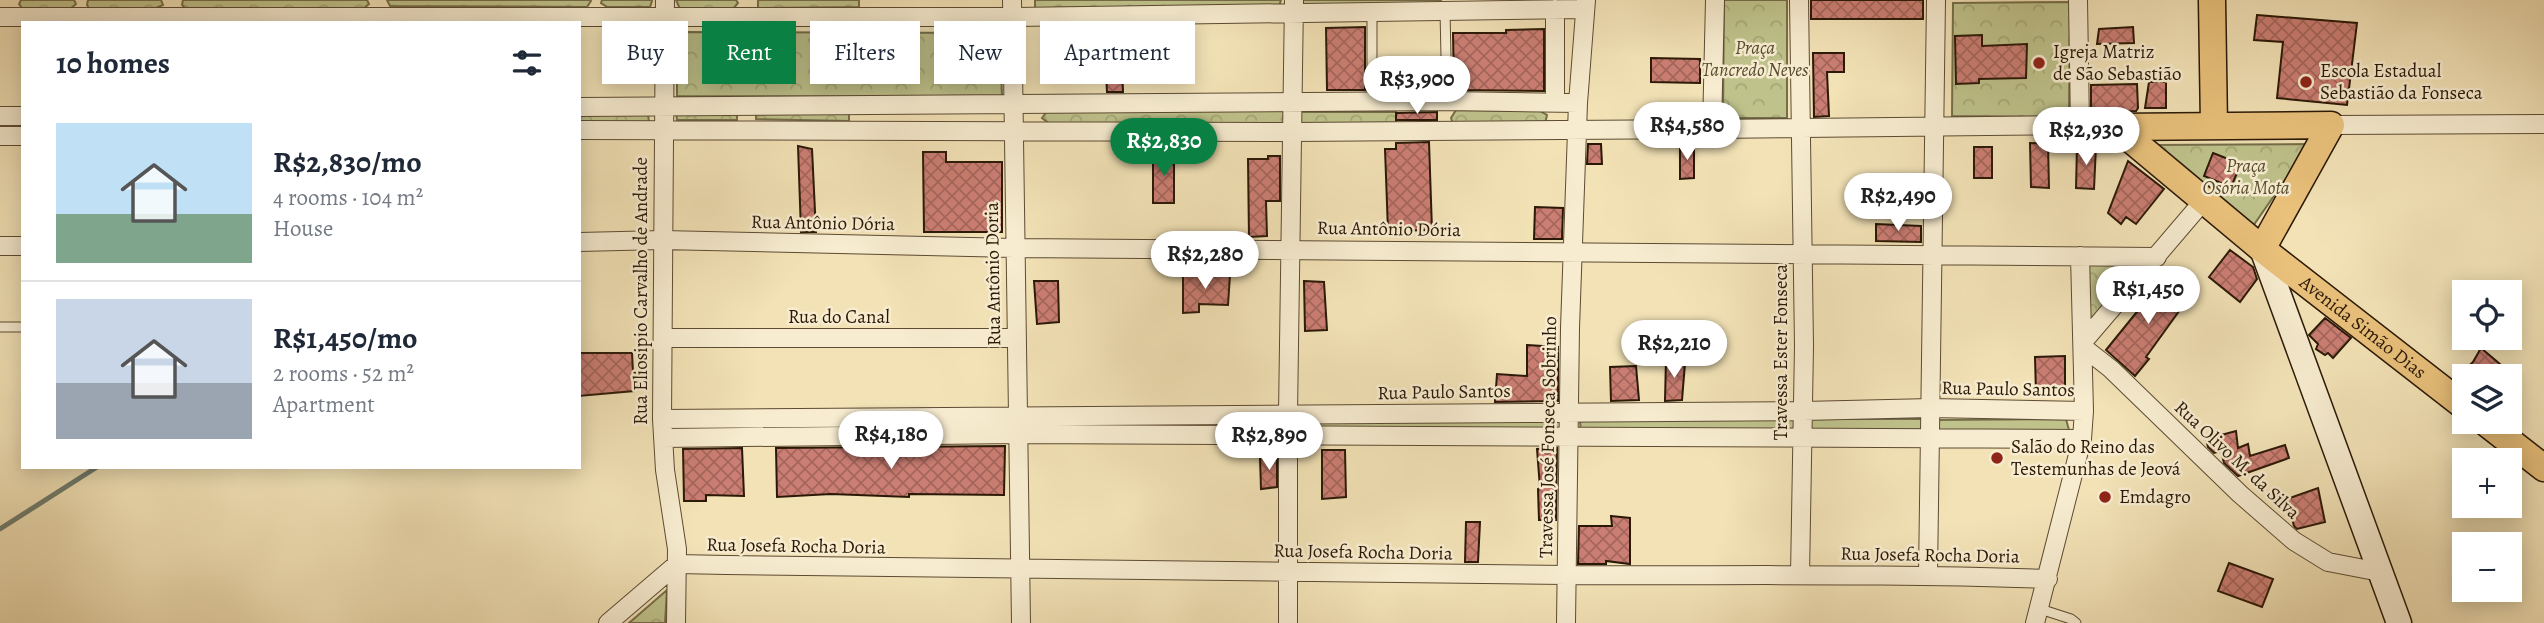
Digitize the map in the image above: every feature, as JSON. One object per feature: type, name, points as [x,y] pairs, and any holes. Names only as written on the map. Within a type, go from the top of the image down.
[{"type":"main road","points":[[2212,0],[2214,125]]},
{"type":"main road","points":[[2116,127],[2331,125],[2262,248]]},
{"type":"main road","points":[[2116,127],[2262,248],[2399,623]]},
{"type":"main road","name":"Avenida Simão Dias","points":[[2262,248],[2452,397]]},
{"type":"main road","points":[[2500,434],[2544,468]]},
{"type":"street","points":[[1712,129],[1715,0]]},
{"type":"street","points":[[1799,0],[1801,129]]},
{"type":"street","name":"Rua Paulo Santos","points":[[1928,575],[1937,0]]},
{"type":"street","points":[[2078,0],[2080,125]]},
{"type":"street","points":[[7,11],[83,8],[173,13],[376,8],[1294,7],[1372,13],[1445,6],[1556,9],[1586,5]]},
{"type":"street","name":"Travessa José Fonseca Sobrinho","points":[[1566,623],[1573,252],[1578,103],[1586,5]]},
{"type":"street","points":[[1288,623],[1287,414],[1294,7]]},
{"type":"street","name":"Rua Eliosipio Carvalho de Andrade","points":[[665,8],[662,130],[662,419],[677,564],[676,623]]},
{"type":"street","name":"Rua Antônio Doria","points":[[1012,8],[1021,623]]},
{"type":"street","points":[[1556,9],[1556,102]]},
{"type":"street","points":[[1447,102],[1448,131]]},
{"type":"street","points":[[581,107],[1578,103]]},
{"type":"street","points":[[745,105],[746,130]]},
{"type":"street","points":[[0,116],[21,116]]},
{"type":"street","points":[[2331,125],[2544,124]]},
{"type":"street","points":[[581,130],[1293,132],[2080,125],[2116,127]]},
{"type":"street","name":"Travessa Ester Fonseca","points":[[1800,575],[1803,411],[1801,129]]},
{"type":"street","points":[[0,136],[21,136]]},
{"type":"street","points":[[2083,344],[2205,199]]},
{"type":"street","name":"Rua Antônio Dória","points":[[581,242],[662,240],[1014,248],[1803,252],[1933,256],[2157,257]]},
{"type":"street","points":[[0,246],[21,246]]},
{"type":"street","points":[[2038,616],[2082,439],[2084,411],[2080,256]]},
{"type":"street","name":"Rua do Canal","points":[[663,338],[1016,338]]},
{"type":"street","name":"Rua Olivo M. da Silva","points":[[2083,344],[2240,494],[2294,541],[2328,562],[2380,572]]},
{"type":"street","name":"Rua Paulo Santos","points":[[663,438],[1287,414],[1931,408],[2084,411]]},
{"type":"street","name":"Rua Paulo Santos","points":[[662,419],[1017,426],[1288,436],[2082,439]]},
{"type":"street","points":[[608,623],[677,564]]},
{"type":"street","name":"Rua Josefa Rocha Doria","points":[[677,564],[1020,571],[1928,575],[2048,579]]},
{"type":"lane","points":[[1445,6],[1447,102]]},
{"type":"lane","points":[[1372,13],[1372,102]]},
{"type":"lane","points":[[0,327],[21,327]]},
{"type":"lane","points":[[2038,616],[2071,619],[2076,623]]},
{"type":"green space","points":[[21,0],[74,0],[76,4],[70,9],[23,9],[19,4]]},
{"type":"green space","points":[[88,0],[161,0],[163,5],[156,8],[89,8]]},
{"type":"green space","points":[[183,0],[367,0],[369,4],[364,8],[185,8],[182,5]]},
{"type":"green space","points":[[387,0],[591,1],[587,7],[390,6]]},
{"type":"green space","points":[[602,0],[652,1],[650,7],[607,7],[601,3]]},
{"type":"green space","points":[[676,0],[736,0],[738,3],[733,9],[680,9]]},
{"type":"green space","points":[[758,0],[859,0],[859,7],[758,8]]},
{"type":"green space","points":[[1035,0],[1281,0],[1279,6],[1035,8]]},
{"type":"green space","points":[[1301,0],[1441,0],[1439,3],[1304,7]]},
{"type":"green space","name":"Praça Tancredo Neves","points":[[1724,0],[1787,0],[1787,118],[1723,118]]},
{"type":"green space","points":[[2070,2],[2069,117],[1952,116],[1953,3]]},
{"type":"green space","points":[[688,32],[702,32],[702,84],[796,84],[796,32],[810,32],[810,84],[920,84],[920,33],[934,33],[934,84],[1002,84],[1002,97],[677,96],[677,84],[688,84]]},
{"type":"green space","points":[[1048,110],[1280,110],[1285,113],[1286,122],[1281,125],[1051,125],[1042,118]]},
{"type":"green space","points":[[1456,110],[1540,111],[1547,115],[1545,124],[1453,124],[1451,118]]},
{"type":"green space","points":[[756,111],[849,111],[849,121],[756,119]]},
{"type":"green space","points":[[676,112],[737,113],[737,120],[677,120]]},
{"type":"green space","points":[[1299,112],[1396,112],[1396,127],[1299,127]]},
{"type":"green space","points":[[581,113],[648,113],[649,123],[581,123]]},
{"type":"green space","name":"Praça Osória Mota","points":[[2310,144],[2253,226],[2151,145]]},
{"type":"green space","points":[[2086,263],[2144,263],[2087,324]]},
{"type":"green space","points":[[1297,419],[1573,420],[1573,434],[1296,429]]},
{"type":"green space","points":[[1798,419],[1799,435],[1581,434],[1580,420]]},
{"type":"green space","points":[[1805,419],[1926,419],[1926,436],[1805,434]]},
{"type":"green space","points":[[2066,419],[2069,430],[2064,435],[1936,434],[1936,420]]},
{"type":"green space","points":[[667,590],[665,623],[629,623]]},
{"type":"building","points":[[1811,0],[1923,0],[1923,19],[1811,19]]},
{"type":"building","points":[[2257,15],[2357,23],[2347,105],[2277,98],[2283,42],[2254,40]]},
{"type":"building","points":[[1365,27],[1365,90],[1327,90],[1326,28]]},
{"type":"building","points":[[2133,27],[2134,43],[2097,44],[2099,29]]},
{"type":"building","points":[[1544,29],[1544,91],[1454,90],[1453,33],[1506,33],[1506,30]]},
{"type":"building","points":[[1982,35],[1982,46],[2027,44],[2026,78],[1979,79],[1979,83],[1956,84],[1955,36]]},
{"type":"building","points":[[1813,53],[1844,53],[1844,72],[1827,72],[1829,116],[1814,117]]},
{"type":"building","points":[[1651,58],[1700,59],[1700,83],[1651,82]]},
{"type":"building","points":[[2149,82],[2166,82],[2166,108],[2145,108]]},
{"type":"building","points":[[1107,84],[1123,84],[1123,92],[1107,92]]},
{"type":"building","points":[[2137,84],[2136,111],[2091,112],[2091,85]]},
{"type":"building","points":[[1437,112],[1437,120],[1396,120],[1396,113]]},
{"type":"building","points":[[1429,142],[1432,230],[1388,231],[1385,149],[1396,149],[1396,143]]},
{"type":"building","points":[[2030,143],[2048,144],[2049,188],[2031,187]]},
{"type":"building","points":[[1588,144],[1601,144],[1602,164],[1587,164]]},
{"type":"building","points":[[1694,145],[1694,178],[1680,179],[1680,146]]},
{"type":"building","points":[[2077,145],[2096,146],[2094,189],[2076,188]]},
{"type":"building","points":[[798,146],[812,149],[816,232],[801,232]]},
{"type":"building","points":[[1974,147],[1992,147],[1992,178],[1974,178]]},
{"type":"building","points":[[923,152],[946,152],[946,162],[1002,162],[1002,232],[924,232]]},
{"type":"building","points":[[1174,152],[1174,203],[1153,203],[1153,153]]},
{"type":"building","points":[[2213,153],[2241,164],[2231,187],[2204,176]]},
{"type":"building","points":[[1268,156],[1280,156],[1280,201],[1266,201],[1267,236],[1249,237],[1248,159],[1268,159]]},
{"type":"building","points":[[2128,161],[2164,189],[2136,224],[2126,217],[2121,224],[2108,213]]},
{"type":"building","points":[[1535,207],[1563,208],[1562,239],[1534,239]]},
{"type":"building","points":[[1876,224],[1921,226],[1921,242],[1876,241]]},
{"type":"building","points":[[2230,250],[2253,267],[2257,279],[2240,302],[2209,277]]},
{"type":"building","points":[[1183,273],[1230,275],[1228,305],[1199,304],[1199,312],[1183,313]]},
{"type":"building","points":[[2166,276],[2190,296],[2135,376],[2106,350]]},
{"type":"building","points":[[1034,281],[1058,281],[1059,322],[1037,324]]},
{"type":"building","points":[[1304,281],[1324,282],[1327,330],[1305,331]]},
{"type":"building","points":[[2325,318],[2351,338],[2333,358],[2316,349],[2318,344],[2309,335]]},
{"type":"building","points":[[1527,345],[1558,347],[1558,401],[1495,402],[1497,374],[1527,376]]},
{"type":"building","points":[[2480,350],[2483,350],[2500,364],[2471,364]]},
{"type":"building","points":[[581,353],[632,353],[634,391],[581,396]]},
{"type":"building","points":[[2065,356],[2065,394],[2036,394],[2035,357]]},
{"type":"building","points":[[1666,359],[1685,363],[1682,400],[1665,401]]},
{"type":"building","points":[[1636,366],[1639,400],[1611,401],[1610,367]]},
{"type":"building","points":[[2236,431],[2238,448],[2248,444],[2250,456],[2285,445],[2289,458],[2238,476],[2224,463],[2221,451],[2214,453],[2208,447],[2206,439]]},
{"type":"building","points":[[1005,446],[1004,495],[909,494],[909,497],[831,494],[777,497],[776,448]]},
{"type":"building","points":[[742,448],[744,496],[706,495],[706,501],[684,501],[683,449]]},
{"type":"building","points":[[1557,448],[1556,520],[1539,520],[1537,449]]},
{"type":"building","points":[[1322,450],[1345,450],[1346,497],[1322,499]]},
{"type":"building","points":[[1277,454],[1277,487],[1261,489],[1260,457]]},
{"type":"building","points":[[2318,488],[2325,522],[2297,529],[2287,499]]},
{"type":"building","points":[[1611,516],[1630,518],[1630,564],[1606,561],[1606,564],[1578,564],[1579,526],[1612,526]]},
{"type":"building","points":[[1466,522],[1480,522],[1478,562],[1465,562]]},
{"type":"building","points":[[2229,563],[2273,579],[2262,607],[2218,591]]},
{"type":"waterway","points":[[0,529],[94,469]]},
{"type":"place","name":"Igreja Matriz de São Sebastião","points":[[2039,63]]},
{"type":"place","name":"Escola Estadual Sebastião da Fonseca","points":[[2306,82]]},
{"type":"place","name":"Salão do Reino das Testemunhas de Jeová","points":[[1997,458]]},
{"type":"place","name":"Emdagro","points":[[2105,497]]}]
